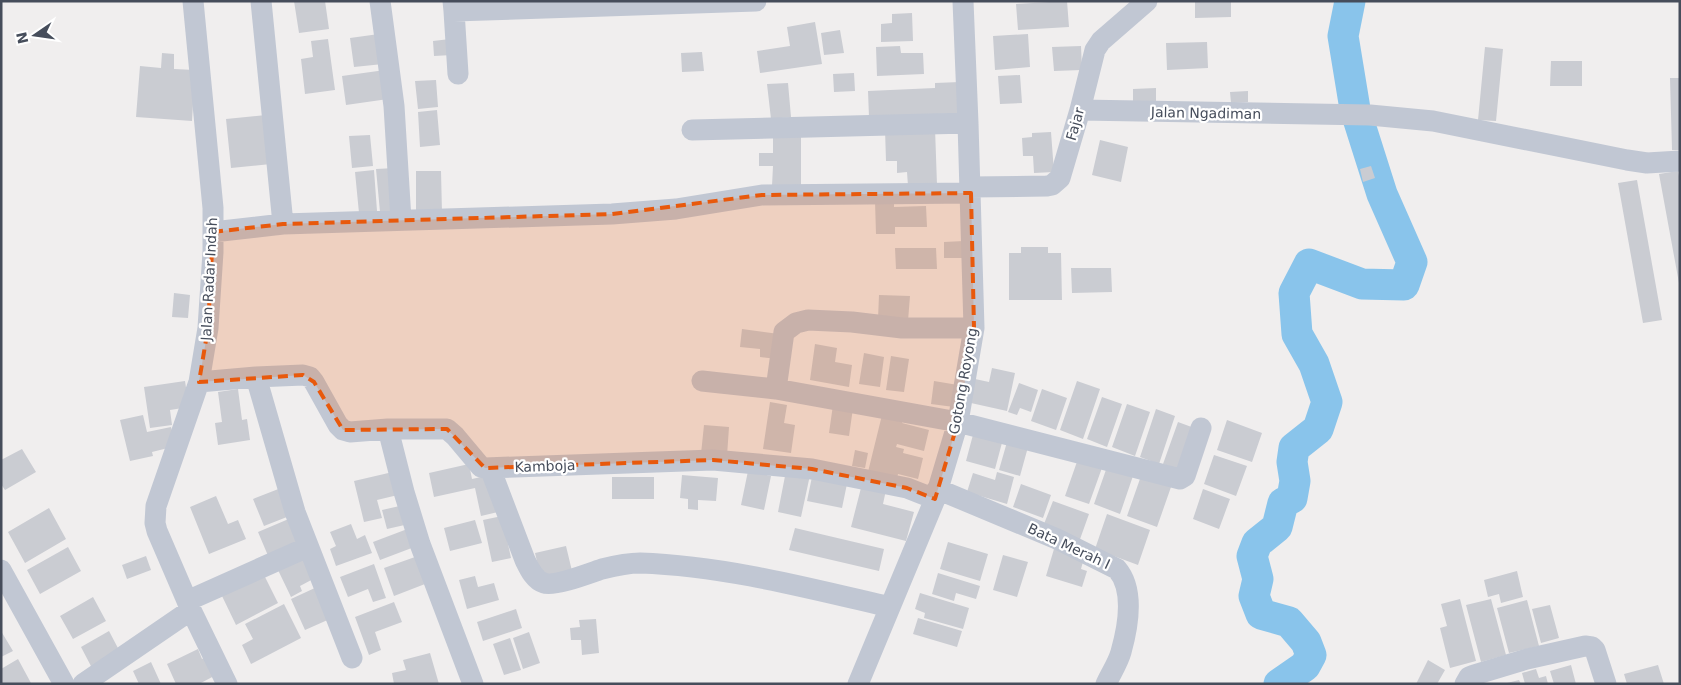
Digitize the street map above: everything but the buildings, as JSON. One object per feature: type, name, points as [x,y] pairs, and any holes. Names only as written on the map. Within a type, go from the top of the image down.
[{"type":"street","name":"Jalan Radar Indah","points":[[193,1],[213,208],[208,328],[199,382],[154,515],[157,531],[189,606],[227,684]]},
{"type":"street","points":[[261,1],[284,224]]},
{"type":"street","points":[[380,1],[394,106],[401,220]]},
{"type":"street","points":[[458,74],[454,6],[756,1]]},
{"type":"street","name":"Gotong Royong","points":[[858,684],[936,494],[958,422],[974,328],[963,1]]},
{"type":"street","name":"Fajar","points":[[970,190],[1047,186],[1057,182],[1060,178],[1080,110],[1095,50],[1101,41],[1147,1]]},
{"type":"street","name":"Jalan Ngadiman","points":[[1080,110],[1370,115],[1433,121],[1646,163],[1680,161]]},
{"type":"street","points":[[692,130],[968,123]]},
{"type":"street","points":[[213,232],[284,224],[612,214],[656,211],[762,195],[970,190]]},
{"type":"street","points":[[776,389],[784,332],[796,323],[808,320],[852,322],[902,328],[974,328]]},
{"type":"street","points":[[199,382],[304,375],[310,377],[338,425],[343,430],[350,432],[388,429],[447,429],[481,467],[490,468],[525,560],[531,572],[543,584],[558,582],[619,565],[638,563],[731,572],[890,607]]},
{"type":"street","points":[[256,377],[292,503],[352,658]]},
{"type":"street","points":[[702,381],[776,389],[958,422],[1180,479],[1185,476],[1201,428]]},
{"type":"street","points":[[388,429],[420,544],[473,684]]},
{"type":"street","name":"Kamboja","points":[[490,468],[713,460],[812,469],[936,494]]},
{"type":"street","name":"Bata Merah I","points":[[936,494],[1056,539],[1117,569],[1122,575],[1125,585],[1128,606],[1126,632],[1121,653],[1106,684]]},
{"type":"street","points":[[83,684],[189,606],[308,547]]},
{"type":"street","points":[[1,570],[64,684]]},
{"type":"street","points":[[1465,684],[1469,677],[1474,674],[1527,659],[1585,646],[1592,647],[1595,650],[1606,684]]},
{"type":"highlighted area","points":[[971,193],[974,328],[958,422],[935,499],[907,488],[812,469],[713,460],[485,468],[447,429],[343,430],[314,382],[303,375],[199,382],[208,328],[213,232],[283,224],[612,214],[762,195]]},
{"type":"waterway","points":[[1279,684],[1305,666],[1311,655],[1306,642],[1289,622],[1261,614],[1254,596],[1258,579],[1252,556],[1257,543],[1277,527],[1283,503],[1292,498],[1295,481],[1292,462],[1294,448],[1318,429],[1327,402],[1314,364],[1297,334],[1294,293],[1309,264],[1362,284],[1404,285],[1412,262],[1382,194],[1355,109],[1343,36],[1350,1]]}]
